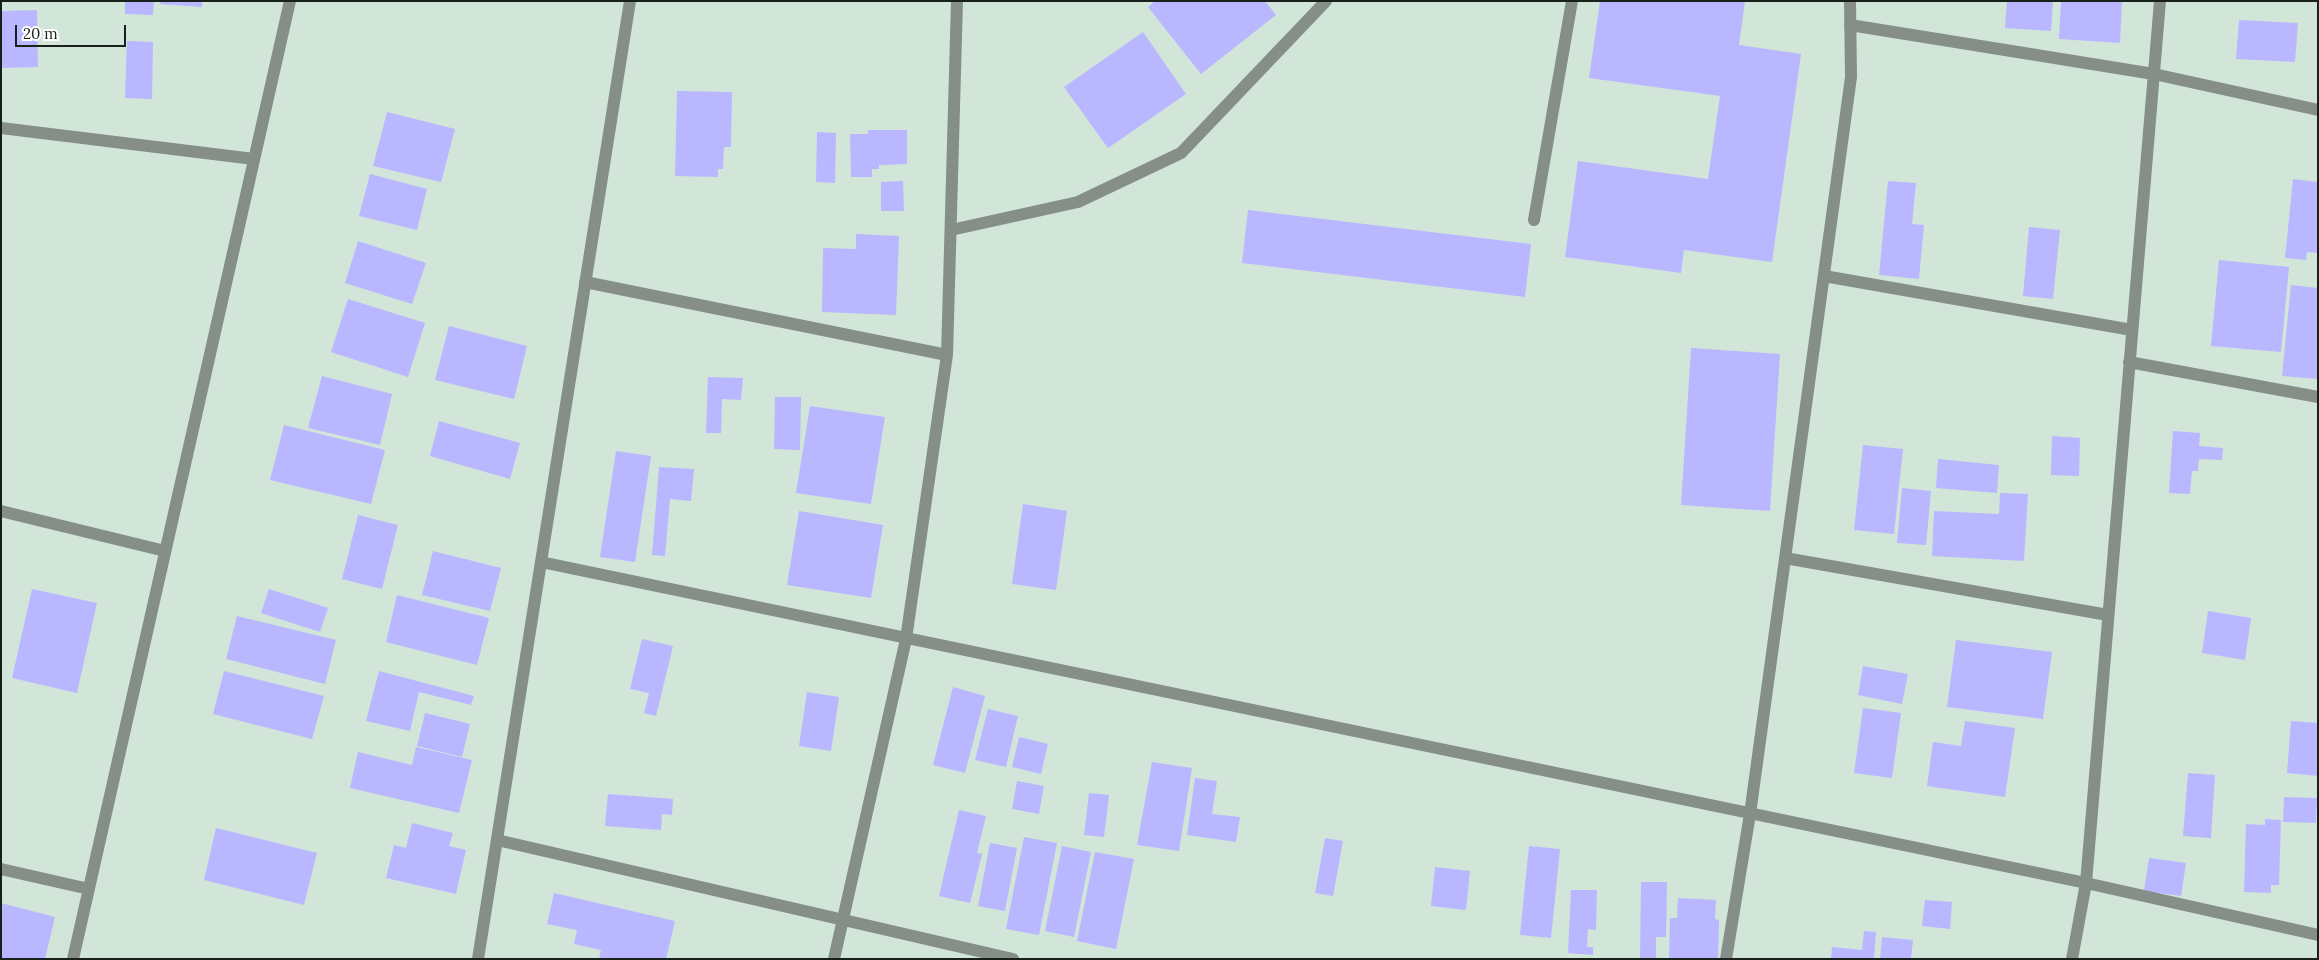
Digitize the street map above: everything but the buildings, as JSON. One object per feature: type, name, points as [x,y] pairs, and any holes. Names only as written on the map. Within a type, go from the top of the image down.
[{"type":"street","points":[[74,959],[290,1]]},
{"type":"street","points":[[478,959],[630,1]]},
{"type":"street","points":[[834,959],[906,639],[948,356],[957,1]]},
{"type":"street","points":[[951,230],[1078,202],[1182,153],[1326,1]]},
{"type":"street","points":[[1534,220],[1572,1]]},
{"type":"street","points":[[1726,959],[1750,814],[1851,77],[1850,1]]},
{"type":"street","points":[[2072,959],[2086,883],[2160,1]]},
{"type":"street","points":[[1850,25],[2154,74],[2318,110]]},
{"type":"street","points":[[1,128],[254,159]]},
{"type":"street","points":[[1824,276],[2132,330]]},
{"type":"street","points":[[585,282],[948,356]]},
{"type":"street","points":[[2130,362],[2318,397]]},
{"type":"street","points":[[1,511],[165,551]]},
{"type":"street","points":[[1785,558],[2108,615]]},
{"type":"street","points":[[541,562],[2086,883],[2318,935]]},
{"type":"street","points":[[497,840],[1012,959]]},
{"type":"street","points":[[1,869],[89,889]]}]
